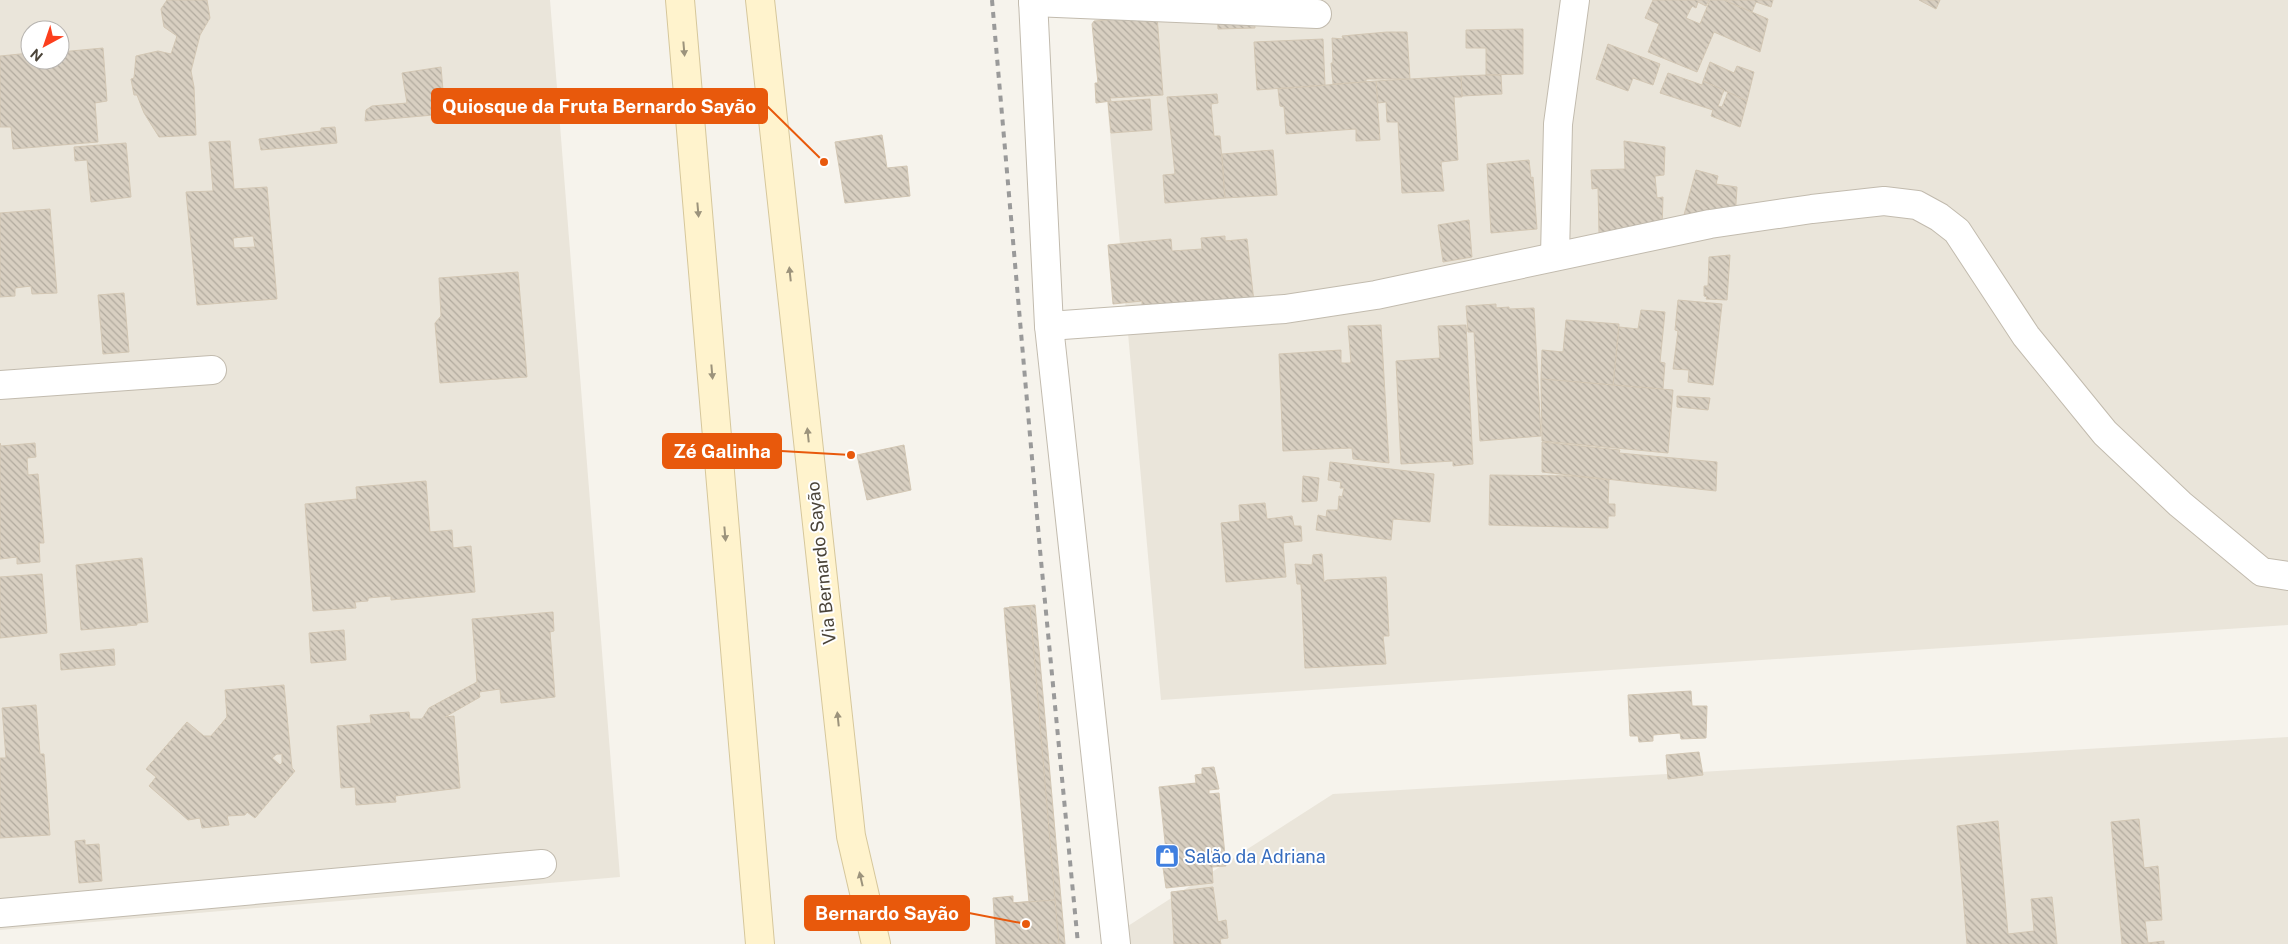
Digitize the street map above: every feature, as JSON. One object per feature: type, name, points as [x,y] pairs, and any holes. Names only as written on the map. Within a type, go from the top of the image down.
[{"type":"main road","points":[[680,0],[760,944]]},
{"type":"main road","name":"Via Bernardo Sayão","points":[[760,0],[851,836],[876,944]]},
{"type":"street","points":[[1555,256],[1558,124],[1575,0]]},
{"type":"street","points":[[1116,944],[1049,326],[1033,1],[1317,14]]},
{"type":"street","points":[[1049,326],[1285,309],[1376,295],[1710,224],[1812,209],[1884,201],[1917,205],[1939,217],[1957,231],[2026,336],[2105,433],[2180,504],[2262,572],[2288,576]]},
{"type":"street","points":[[0,386],[212,370]]},
{"type":"street","points":[[0,913],[542,864]]},
{"type":"shaded area","points":[[0,0],[550,0],[620,877],[0,930]]},
{"type":"shaded area","points":[[1098,0],[2288,0],[2288,625],[1161,700]]},
{"type":"shaded area","points":[[2288,737],[2288,944],[1100,944],[1333,794]]},
{"type":"building","points":[[167,0],[207,0],[210,18],[200,35],[191,71],[194,87],[196,135],[159,137],[144,113],[137,95],[134,95],[131,79],[134,78],[136,56],[158,51],[171,54],[177,36],[164,27],[161,9]]},
{"type":"building","points":[[1253,0],[1255,28],[1218,29],[1217,13]]},
{"type":"building","points":[[1653,0],[1709,0],[1706,6],[1698,2],[1696,8],[1692,6],[1686,18],[1700,24],[1710,0],[1724,0],[1768,19],[1760,52],[1714,32],[1697,72],[1648,52],[1659,24],[1645,18]]},
{"type":"building","points":[[1724,0],[1773,0],[1771,7],[1756,2],[1752,12]]},
{"type":"building","points":[[1919,0],[1940,0],[1936,9]]},
{"type":"building","points":[[1157,16],[1163,95],[1110,98],[1111,101],[1096,103],[1095,83],[1098,83],[1092,24],[1094,21]]},
{"type":"building","points":[[1523,29],[1523,74],[1486,75],[1486,48],[1466,48],[1466,30]]},
{"type":"building","points":[[1407,32],[1410,79],[1366,79],[1366,82],[1333,84],[1331,63],[1333,63],[1332,38],[1343,39],[1342,36]]},
{"type":"building","points":[[1323,39],[1325,85],[1257,90],[1254,42]]},
{"type":"building","points":[[1608,44],[1660,64],[1653,85],[1633,78],[1628,91],[1596,79]]},
{"type":"building","points":[[103,48],[107,101],[95,103],[98,142],[13,149],[11,127],[0,127],[0,56],[20,54],[20,70],[70,70],[70,51]]},
{"type":"building","points":[[1710,62],[1734,73],[1737,66],[1754,72],[1747,101],[1703,81]]},
{"type":"building","points":[[441,67],[445,114],[365,121],[366,110],[372,106],[407,103],[402,73]]},
{"type":"building","points":[[1668,73],[1702,85],[1703,81],[1724,90],[1718,106],[1722,107],[1728,92],[1747,101],[1740,127],[1711,116],[1713,110],[1660,93]]},
{"type":"building","points":[[1501,75],[1502,94],[1462,96],[1461,76]]},
{"type":"building","points":[[1461,76],[1462,97],[1454,97],[1458,160],[1441,162],[1444,191],[1402,193],[1398,122],[1387,122],[1386,102],[1378,103],[1376,81]]},
{"type":"building","points":[[1376,81],[1380,140],[1356,141],[1356,129],[1286,134],[1284,107],[1280,106],[1278,89]]},
{"type":"building","points":[[1217,94],[1218,103],[1211,104],[1214,136],[1220,136],[1225,198],[1165,203],[1163,175],[1175,174],[1167,97]]},
{"type":"building","points":[[1150,99],[1152,130],[1111,133],[1108,102]]},
{"type":"building","points":[[335,127],[337,143],[261,150],[259,139],[321,131],[321,128]]},
{"type":"building","points":[[882,135],[887,168],[907,166],[910,196],[845,203],[835,142]]},
{"type":"building","points":[[230,141],[234,189],[267,187],[277,299],[197,305],[186,192],[213,191],[209,142]],"holes":[[[253,236],[255,247],[234,248],[233,238]]]},
{"type":"building","points":[[1624,141],[1665,147],[1664,175],[1655,176],[1657,198],[1663,197],[1662,229],[1599,233],[1598,188],[1592,189],[1591,170],[1625,169]]},
{"type":"building","points":[[126,143],[131,197],[91,202],[87,160],[75,161],[74,147]]},
{"type":"building","points":[[1273,150],[1277,195],[1225,198],[1222,154]]},
{"type":"building","points":[[1529,160],[1531,178],[1533,177],[1537,229],[1491,233],[1487,164]]},
{"type":"building","points":[[1696,170],[1718,176],[1716,184],[1737,187],[1735,219],[1704,221],[1684,215]]},
{"type":"building","points":[[50,209],[57,293],[32,294],[31,286],[15,288],[15,296],[0,297],[0,213]]},
{"type":"building","points":[[1469,220],[1472,257],[1443,262],[1438,225]]},
{"type":"building","points":[[1225,236],[1225,241],[1247,239],[1254,302],[1142,310],[1142,301],[1113,304],[1108,245],[1171,239],[1172,251],[1202,249],[1201,238]]},
{"type":"building","points":[[1730,255],[1727,300],[1706,299],[1707,297],[1704,296],[1704,286],[1708,286],[1709,257]]},
{"type":"building","points":[[518,272],[527,377],[440,383],[435,323],[441,316],[439,278]]},
{"type":"building","points":[[124,293],[129,352],[103,354],[98,295]]},
{"type":"building","points":[[1678,300],[1722,304],[1713,385],[1688,382],[1689,370],[1673,369],[1678,331],[1675,330]]},
{"type":"building","points":[[1496,304],[1496,308],[1534,308],[1541,436],[1480,441],[1474,332],[1468,332],[1466,306]]},
{"type":"building","points":[[1641,310],[1665,312],[1660,362],[1665,363],[1663,389],[1613,385],[1619,327],[1638,329]]},
{"type":"building","points":[[1566,320],[1619,324],[1613,385],[1541,379],[1542,350],[1563,352]]},
{"type":"building","points":[[1381,325],[1389,463],[1353,459],[1352,448],[1283,451],[1279,354],[1341,350],[1341,363],[1351,363],[1348,326]]},
{"type":"building","points":[[1466,325],[1473,464],[1453,466],[1453,461],[1401,464],[1396,361],[1440,358],[1438,326]]},
{"type":"building","points":[[1541,379],[1673,390],[1668,453],[1542,441]]},
{"type":"building","points":[[1677,396],[1710,398],[1708,410],[1677,407]]},
{"type":"building","points":[[1542,442],[1620,450],[1619,453],[1717,462],[1716,491],[1542,472]]},
{"type":"building","points":[[0,443],[1,446],[35,443],[36,457],[27,458],[28,475],[38,474],[44,543],[39,543],[40,562],[17,564],[17,557],[0,559]]},
{"type":"building","points":[[904,445],[911,490],[867,500],[857,455]]},
{"type":"building","points":[[1330,462],[1434,474],[1430,522],[1393,519],[1391,540],[1316,530],[1318,515],[1326,517],[1327,510],[1338,510],[1339,496],[1342,497],[1344,488],[1340,488],[1341,482],[1328,480]]},
{"type":"building","points":[[1490,475],[1574,476],[1609,480],[1608,504],[1615,504],[1615,516],[1608,516],[1608,528],[1489,525]]},
{"type":"building","points":[[1303,476],[1319,478],[1317,501],[1302,502]]},
{"type":"building","points":[[426,481],[430,532],[452,530],[453,548],[471,546],[475,592],[391,600],[391,596],[368,598],[368,601],[355,602],[356,608],[313,611],[305,504],[357,499],[356,487]]},
{"type":"building","points":[[1265,503],[1267,519],[1292,516],[1294,526],[1301,526],[1302,541],[1283,543],[1286,577],[1226,582],[1221,523],[1240,521],[1239,505]]},
{"type":"building","points":[[1322,554],[1324,582],[1327,580],[1386,577],[1389,636],[1383,636],[1386,664],[1305,668],[1301,584],[1297,584],[1295,564],[1312,565],[1313,555]]},
{"type":"building","points":[[142,558],[148,622],[137,623],[137,625],[81,630],[76,565]]},
{"type":"building","points":[[42,574],[47,633],[0,638],[0,577]]},
{"type":"building","points":[[1035,605],[1065,944],[1003,944],[1000,904],[1035,901],[1009,607]]},
{"type":"building","points":[[1030,606],[1055,900],[1029,902],[1004,608]]},
{"type":"building","points":[[553,612],[554,631],[550,632],[555,697],[501,703],[500,689],[479,692],[480,697],[445,717],[454,716],[460,788],[395,796],[396,802],[356,805],[355,787],[341,788],[337,726],[371,723],[370,715],[409,712],[410,719],[422,719],[429,708],[477,682],[472,619]]},
{"type":"building","points":[[344,630],[346,660],[311,663],[309,633]]},
{"type":"building","points":[[114,649],[115,665],[61,670],[60,654]]},
{"type":"building","points":[[284,685],[292,768],[295,771],[255,818],[247,812],[245,815],[227,816],[229,825],[202,828],[200,818],[188,820],[149,786],[156,777],[146,769],[187,722],[204,736],[211,736],[227,717],[225,690]],"holes":[[[277,754],[282,754],[282,763],[280,765],[272,758]]]},
{"type":"building","points":[[1691,691],[1692,706],[1707,706],[1706,738],[1681,739],[1680,733],[1653,735],[1653,741],[1639,742],[1638,736],[1630,736],[1628,695]]},
{"type":"building","points":[[36,705],[40,754],[44,754],[50,835],[0,838],[0,758],[6,758],[2,708]]},
{"type":"building","points":[[1699,752],[1703,775],[1668,779],[1666,755]]},
{"type":"building","points":[[1214,767],[1219,789],[1209,790],[1209,794],[1219,793],[1226,866],[1212,867],[1213,883],[1166,888],[1162,861],[1167,860],[1159,787],[1196,783],[1195,775],[1202,774],[1202,768]]},
{"type":"building","points":[[2139,819],[2144,868],[2158,866],[2162,920],[2145,921],[2148,943],[2164,941],[2164,944],[2122,944],[2111,822]]},
{"type":"building","points":[[1998,821],[2008,934],[2034,931],[2031,899],[2052,897],[2057,944],[1967,944],[1957,826]]},
{"type":"building","points":[[85,840],[85,845],[99,844],[102,881],[79,883],[75,841]]},
{"type":"building","points":[[1213,887],[1218,922],[1226,920],[1228,938],[1220,939],[1221,944],[1174,944],[1171,892]]},
{"type":"building","points":[[1013,896],[1013,903],[1055,900],[1059,944],[996,944],[993,898]]},
{"type":"railway","points":[[992,0],[1040,550],[1078,944]]},
{"type":"place","name":"Quiosque da Fruta Bernardo Sayão","points":[[824,162]]},
{"type":"place","name":"Zé Galinha","points":[[851,455]]},
{"type":"place","name":"Salão da Adriana","points":[[1167,856]]},
{"type":"place","name":"Bernardo Sayão","points":[[1026,924]]}]
